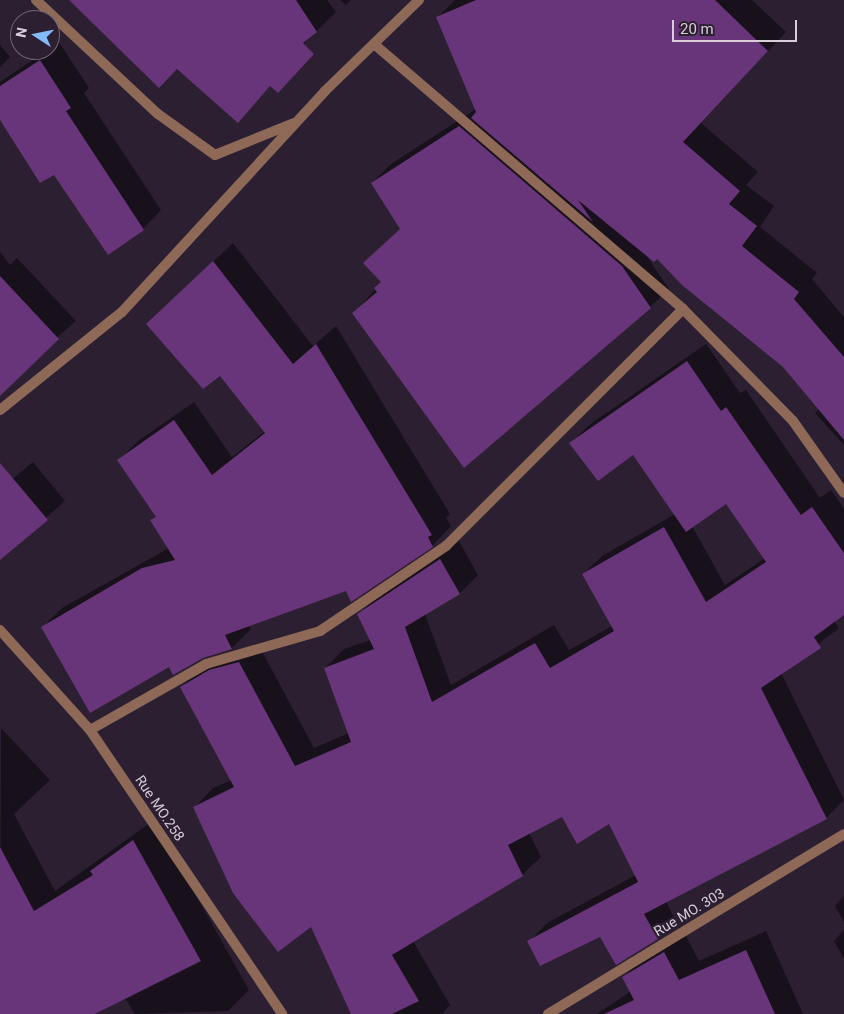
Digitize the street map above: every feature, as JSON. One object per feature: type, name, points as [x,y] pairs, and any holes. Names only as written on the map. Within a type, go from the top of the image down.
[{"type":"street","points":[[36,0],[158,114],[215,155],[297,122]]},
{"type":"street","points":[[0,410],[122,312],[297,122],[419,0]]},
{"type":"street","points":[[374,44],[683,310],[793,422],[844,492]]},
{"type":"street","points":[[90,730],[206,664],[320,631],[446,546],[683,310]]},
{"type":"street","name":"Rue MO.258","points":[[0,630],[90,730],[282,1014]]},
{"type":"street","name":"Rue MO. 303","points":[[548,1014],[844,834]]},
{"type":"building","points":[[69,0],[296,0],[317,32],[303,43],[314,54],[278,93],[270,86],[238,123],[177,69],[159,88]]},
{"type":"building","points":[[476,0],[715,0],[768,51],[683,142],[740,191],[729,204],[757,226],[742,246],[799,292],[794,299],[844,357],[844,440],[783,367],[682,285],[657,259],[654,262],[578,200],[593,222],[471,118],[476,112],[436,17]]},
{"type":"building","points":[[40,60],[71,108],[66,111],[144,230],[108,255],[54,175],[40,183],[0,120],[0,86]]},
{"type":"building","points":[[459,126],[622,266],[651,308],[464,468],[352,313],[377,292],[374,288],[381,282],[363,263],[400,229],[371,183]]},
{"type":"building","points":[[213,261],[293,364],[316,344],[432,535],[428,537],[433,547],[351,602],[346,591],[225,635],[232,649],[203,658],[173,675],[169,667],[90,713],[41,627],[142,568],[175,560],[150,520],[156,517],[117,460],[174,420],[212,475],[265,433],[220,376],[203,389],[146,324]]},
{"type":"building","points":[[0,276],[59,339],[0,396]]},
{"type":"building","points":[[687,361],[721,411],[726,407],[801,515],[812,507],[844,553],[844,615],[814,637],[821,648],[761,688],[827,819],[644,914],[658,939],[616,965],[600,937],[540,966],[527,941],[638,882],[609,824],[577,844],[562,817],[508,845],[523,876],[392,955],[419,1001],[392,1014],[351,1014],[311,927],[278,952],[233,893],[193,807],[234,787],[180,687],[209,670],[239,662],[295,766],[351,742],[324,668],[374,649],[357,614],[440,559],[460,594],[405,627],[432,702],[535,643],[550,668],[614,631],[582,574],[664,527],[706,602],[766,562],[726,504],[686,532],[633,455],[598,481],[569,443]]},
{"type":"building","points":[[0,463],[48,520],[0,560]]},
{"type":"building","points":[[133,840],[201,961],[95,1014],[0,1014],[0,847],[34,911],[93,875],[90,871]]},
{"type":"building","points":[[746,950],[775,1014],[604,1014],[634,1000],[622,977],[664,952],[679,980]]}]
